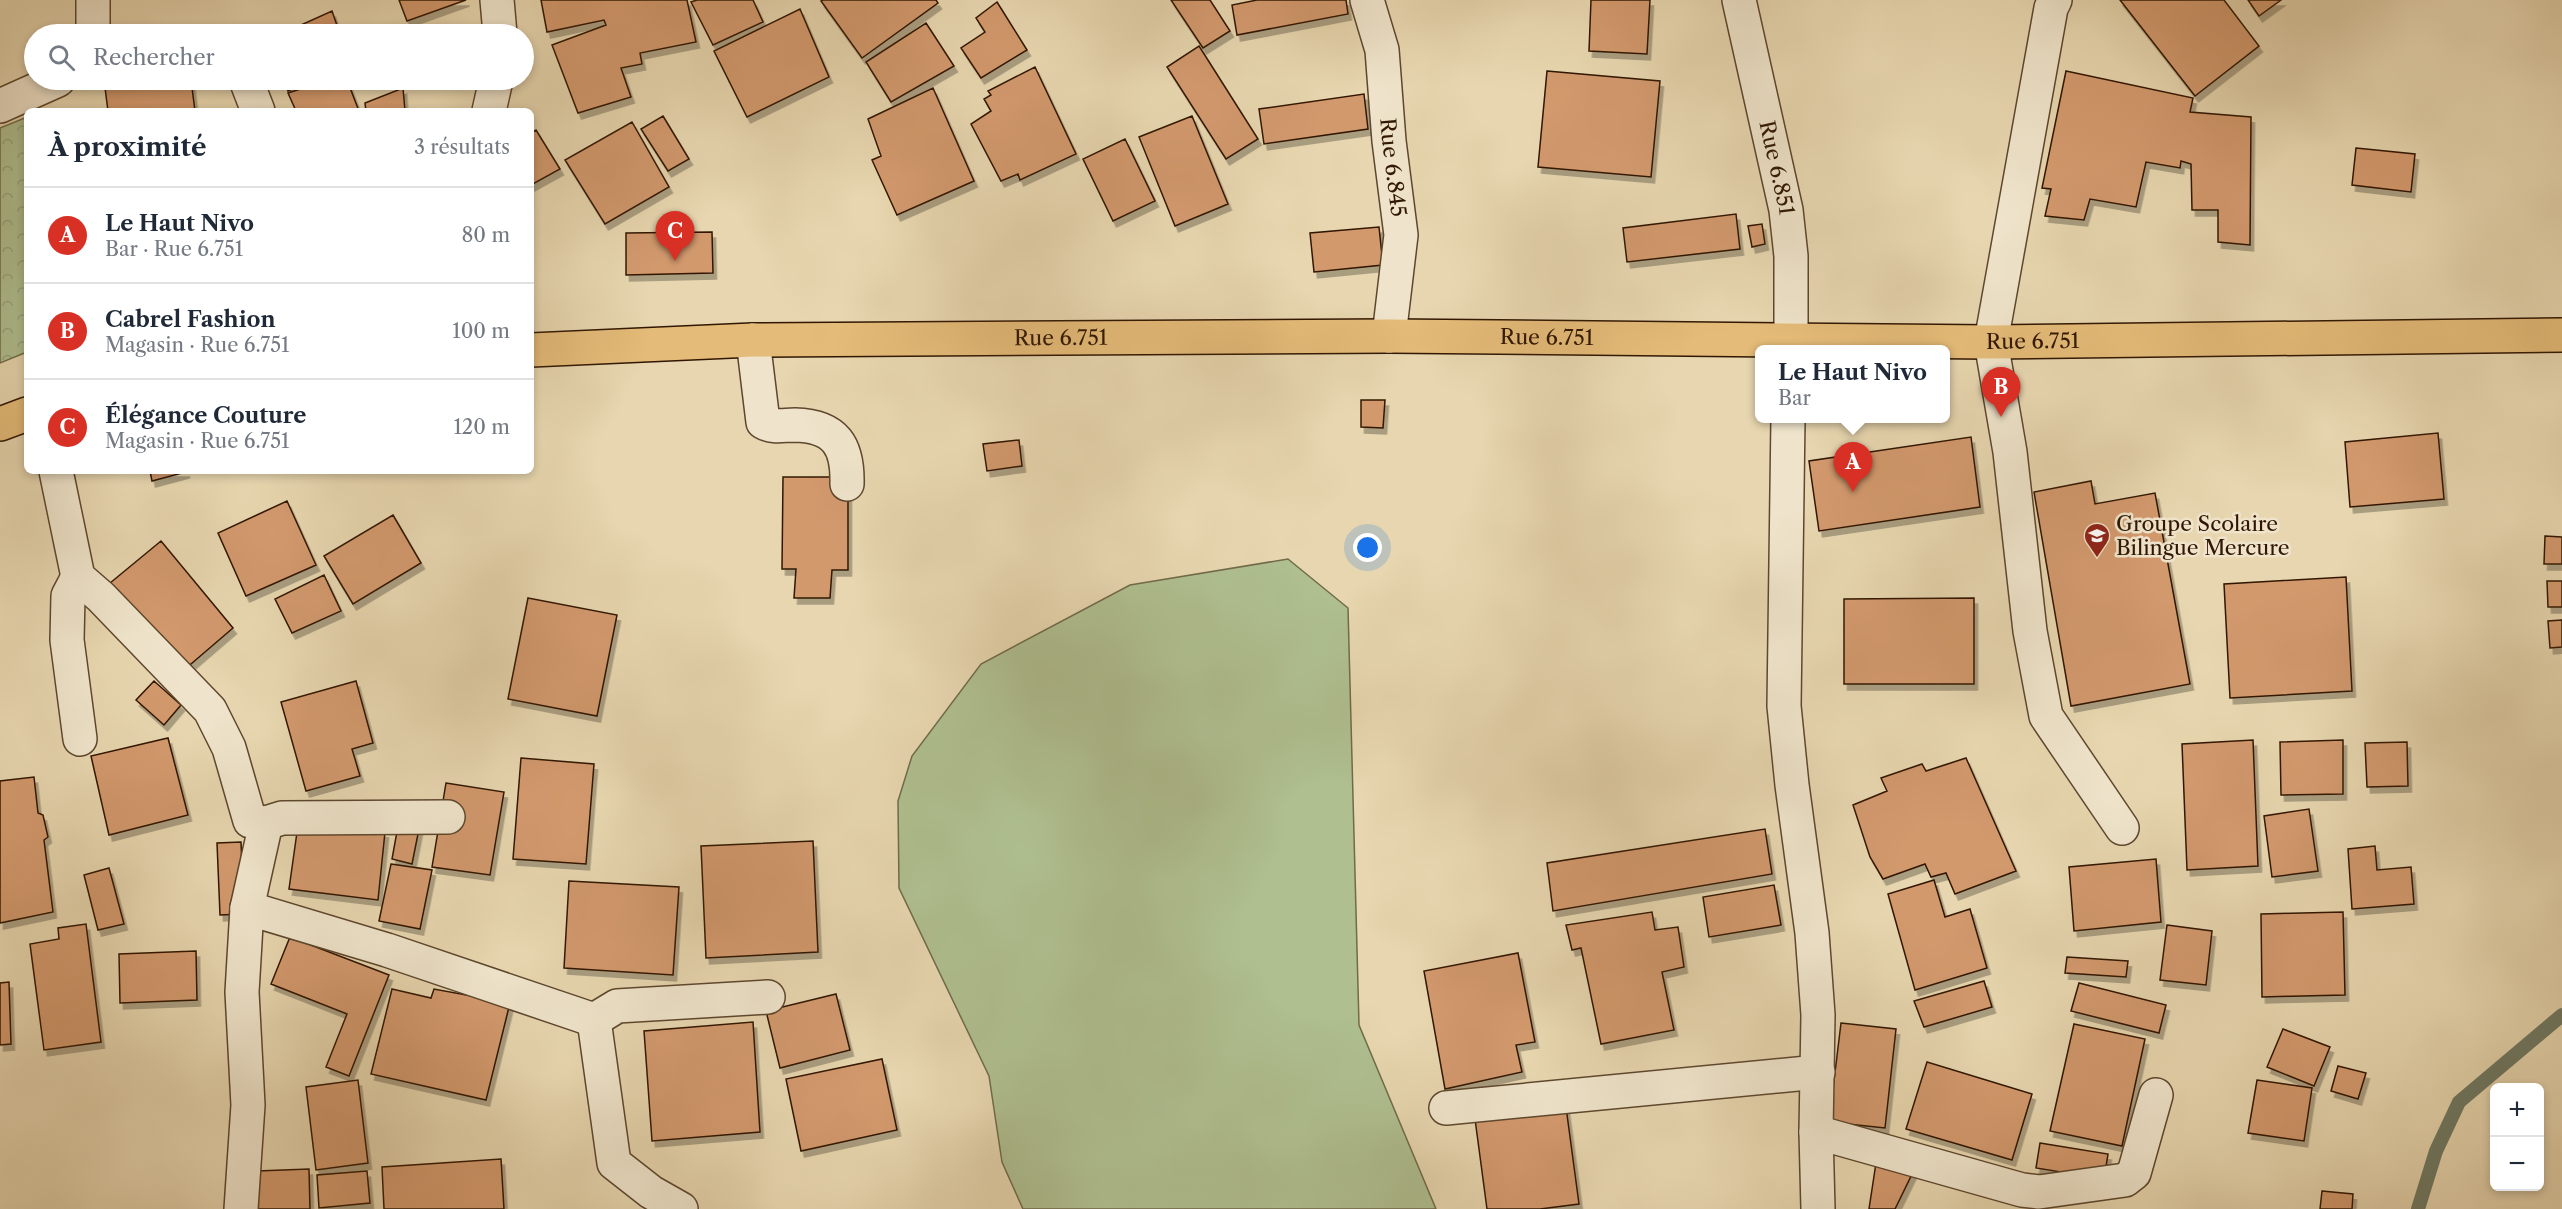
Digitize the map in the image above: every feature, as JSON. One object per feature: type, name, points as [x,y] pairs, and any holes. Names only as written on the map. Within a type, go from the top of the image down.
[{"type":"main road","name":"Rue 6.751","points":[[534,350],[753,340],[1389,336],[1791,344],[2562,335]]},
{"type":"main road","points":[[0,424],[24,415]]},
{"type":"street","points":[[93,0],[93,24]]},
{"type":"street","points":[[497,0],[499,24]]},
{"type":"street","name":"Rue 6.845","points":[[1367,0],[1382,50],[1389,141],[1401,235],[1389,336]]},
{"type":"street","name":"Rue 6.851","points":[[1738,0],[1786,210],[1791,256],[1791,344]]},
{"type":"street","points":[[2055,0],[2050,8],[1991,342],[2010,452],[2030,631],[2046,716],[2122,828]]},
{"type":"street","points":[[0,106],[36,90]]},
{"type":"street","points":[[250,90],[257,108]]},
{"type":"street","points":[[490,108],[494,90]]},
{"type":"street","points":[[753,340],[763,422],[770,427],[797,425],[819,428],[835,439],[844,450],[848,464],[847,484]]},
{"type":"street","points":[[1788,423],[1784,706],[1812,933],[1818,1015],[1816,1132],[1818,1209]]},
{"type":"street","points":[[57,474],[78,578],[101,597],[210,710],[229,748],[250,821],[266,823],[282,818],[448,817]]},
{"type":"street","points":[[78,578],[68,596],[67,640],[80,739]]},
{"type":"street","points":[[241,1209],[248,1105],[242,992],[247,908],[266,823]]},
{"type":"street","points":[[247,908],[387,950],[594,1020]]},
{"type":"street","points":[[594,1020],[617,1006],[768,997]]},
{"type":"street","points":[[594,1020],[614,1163],[651,1192],[681,1209]]},
{"type":"street","points":[[1446,1108],[1818,1072]]},
{"type":"street","points":[[1816,1132],[2022,1190],[2039,1192],[2125,1180],[2134,1173],[2156,1095]]},
{"type":"green space","points":[[24,118],[24,353],[0,363],[0,128]]},
{"type":"green space","points":[[1288,559],[1348,608],[1359,1025],[1436,1209],[1023,1209],[1002,1162],[989,1076],[899,888],[898,801],[912,756],[981,664],[1130,585]]},
{"type":"building","points":[[399,0],[466,0],[407,21]]},
{"type":"building","points":[[541,0],[687,0],[696,42],[640,53],[642,64],[621,68],[631,97],[578,113],[552,45],[606,25],[604,20],[547,32]]},
{"type":"building","points":[[697,0],[753,0],[763,22],[713,45],[691,2]]},
{"type":"building","points":[[936,0],[938,3],[862,58],[821,1]]},
{"type":"building","points":[[1171,0],[1210,0],[1230,31],[1203,48]]},
{"type":"building","points":[[1257,0],[1346,0],[1348,14],[1237,35],[1232,5]]},
{"type":"building","points":[[1591,0],[1650,0],[1647,54],[1589,51]]},
{"type":"building","points":[[2120,0],[2224,0],[2259,46],[2195,96]]},
{"type":"building","points":[[2248,0],[2281,0],[2259,16]]},
{"type":"building","points":[[997,2],[1027,50],[981,78],[961,48],[985,32],[976,18]]},
{"type":"building","points":[[800,9],[829,77],[747,117],[714,51]]},
{"type":"building","points":[[332,11],[337,24],[303,24]]},
{"type":"building","points":[[926,23],[954,66],[891,102],[866,62]]},
{"type":"building","points":[[1199,46],[1258,139],[1226,159],[1167,67]]},
{"type":"building","points":[[1035,67],[1076,154],[1020,180],[1018,174],[1001,181],[971,124],[991,111],[984,99],[991,95],[988,91]]},
{"type":"building","points":[[1547,71],[1660,81],[1651,177],[1538,167]]},
{"type":"building","points":[[2066,71],[2193,98],[2190,112],[2251,117],[2250,245],[2218,242],[2218,210],[2192,210],[2191,164],[2181,161],[2180,168],[2146,162],[2136,207],[2090,199],[2084,220],[2045,216],[2051,189],[2042,188]]},
{"type":"building","points":[[933,88],[974,181],[897,215],[872,160],[881,156],[868,119]]},
{"type":"building","points":[[105,90],[192,90],[195,108],[108,108]]},
{"type":"building","points":[[297,90],[351,90],[358,108],[295,108],[288,93]]},
{"type":"building","points":[[403,90],[405,108],[366,108],[365,103]]},
{"type":"building","points":[[1364,94],[1368,129],[1264,144],[1259,109]]},
{"type":"building","points":[[663,116],[689,159],[668,171],[641,129]]},
{"type":"building","points":[[1192,116],[1228,204],[1175,226],[1139,137]]},
{"type":"building","points":[[632,122],[669,187],[605,224],[565,160]]},
{"type":"building","points":[[536,130],[560,169],[534,183],[534,131]]},
{"type":"building","points":[[1125,139],[1155,201],[1113,221],[1083,159]]},
{"type":"building","points":[[2356,148],[2415,154],[2411,192],[2352,185]]},
{"type":"building","points":[[1736,214],[1740,249],[1627,262],[1623,228]]},
{"type":"building","points":[[1762,224],[1765,244],[1752,247],[1748,226]]},
{"type":"building","points":[[1379,227],[1383,265],[1314,272],[1310,233]]},
{"type":"building","points":[[712,232],[713,273],[626,275],[626,233]]},
{"type":"building","points":[[1361,400],[1385,400],[1383,428],[1361,427]]},
{"type":"building","points":[[2438,433],[2444,499],[2350,507],[2345,442]]},
{"type":"building","points":[[1971,437],[1980,507],[1819,531],[1809,461]]},
{"type":"building","points":[[1019,440],[1022,466],[987,471],[983,444]]},
{"type":"building","points":[[151,474],[178,474],[152,481]]},
{"type":"building","points":[[783,477],[848,477],[848,570],[832,570],[830,598],[794,598],[796,569],[782,569]]},
{"type":"building","points":[[2091,481],[2095,504],[2155,493],[2190,684],[2071,706],[2034,492]]},
{"type":"building","points":[[287,501],[316,565],[246,596],[218,533]]},
{"type":"building","points":[[393,515],[421,563],[353,604],[324,556]]},
{"type":"building","points":[[2545,536],[2562,537],[2562,564],[2544,564]]},
{"type":"building","points":[[161,541],[233,628],[177,676],[104,588]]},
{"type":"building","points":[[324,575],[341,611],[292,633],[275,599]]},
{"type":"building","points":[[2346,577],[2352,691],[2230,698],[2224,584]]},
{"type":"building","points":[[2547,581],[2562,581],[2562,607],[2548,607]]},
{"type":"building","points":[[528,598],[617,615],[597,716],[508,699]]},
{"type":"building","points":[[1974,598],[1974,684],[1844,684],[1844,599]]},
{"type":"building","points":[[2562,620],[2562,647],[2550,648],[2548,621]]},
{"type":"building","points":[[154,681],[181,705],[164,725],[136,700]]},
{"type":"building","points":[[356,681],[373,743],[352,749],[360,776],[306,791],[281,702]]},
{"type":"building","points":[[168,738],[188,815],[109,835],[91,756]]},
{"type":"building","points":[[2253,740],[2258,866],[2187,870],[2182,744]]},
{"type":"building","points":[[2343,740],[2343,794],[2281,795],[2280,742]]},
{"type":"building","points":[[2407,742],[2408,786],[2367,787],[2365,743]]},
{"type":"building","points":[[521,758],[594,764],[586,864],[513,859]]},
{"type":"building","points":[[1966,758],[2016,871],[1955,894],[1946,873],[1931,877],[1925,864],[1883,879],[1870,857],[1853,805],[1887,791],[1881,778],[1922,764],[1926,771]]},
{"type":"building","points":[[34,777],[38,813],[43,815],[48,837],[44,840],[53,912],[0,923],[0,781]]},
{"type":"building","points":[[446,783],[504,792],[490,875],[432,867]]},
{"type":"building","points":[[2309,809],[2318,871],[2272,877],[2264,816]]},
{"type":"building","points":[[298,825],[385,832],[378,900],[289,889]]},
{"type":"building","points":[[398,826],[419,829],[412,864],[392,859]]},
{"type":"building","points":[[1765,829],[1772,874],[1553,911],[1547,863]]},
{"type":"building","points":[[813,841],[818,952],[706,958],[701,846]]},
{"type":"building","points":[[241,842],[244,914],[220,915],[217,843]]},
{"type":"building","points":[[2375,846],[2377,870],[2411,867],[2414,904],[2352,909],[2348,849]]},
{"type":"building","points":[[2156,859],[2161,922],[2074,931],[2069,867]]},
{"type":"building","points":[[391,864],[432,870],[420,929],[379,921]]},
{"type":"building","points":[[109,868],[124,924],[98,930],[84,875]]},
{"type":"building","points":[[1934,880],[1945,917],[1970,909],[1987,968],[1915,990],[1888,894]]},
{"type":"building","points":[[569,881],[679,887],[673,975],[564,968]]},
{"type":"building","points":[[1774,885],[1781,925],[1709,937],[1703,897]]},
{"type":"building","points":[[1652,912],[1655,930],[1678,927],[1684,967],[1662,972],[1674,1030],[1601,1044],[1581,948],[1572,950],[1566,925]]},
{"type":"building","points":[[2343,912],[2345,995],[2262,997],[2261,914]]},
{"type":"building","points":[[86,924],[101,1042],[44,1050],[30,944],[59,939],[58,928]]},
{"type":"building","points":[[2167,925],[2212,931],[2206,985],[2160,980]]},
{"type":"building","points":[[290,937],[389,975],[349,1076],[326,1067],[347,1014],[271,984]]},
{"type":"building","points":[[196,951],[197,1000],[120,1003],[119,954]]},
{"type":"building","points":[[1518,953],[1535,1042],[1516,1045],[1522,1072],[1445,1089],[1424,971]]},
{"type":"building","points":[[2067,957],[2128,961],[2126,977],[2065,973]]},
{"type":"building","points":[[1984,981],[1992,1007],[1924,1027],[1914,1001]]},
{"type":"building","points":[[9,982],[11,1044],[0,1045],[0,983]]},
{"type":"building","points":[[2079,983],[2166,1005],[2159,1033],[2071,1011]]},
{"type":"building","points":[[392,989],[431,998],[434,989],[510,1003],[486,1100],[371,1074]]},
{"type":"building","points":[[836,994],[850,1050],[780,1068],[766,1011]]},
{"type":"building","points":[[753,1022],[760,1132],[652,1141],[644,1031]]},
{"type":"building","points":[[1841,1023],[1896,1029],[1885,1128],[1829,1122]]},
{"type":"building","points":[[2074,1024],[2145,1039],[2122,1146],[2050,1131]]},
{"type":"building","points":[[2283,1029],[2330,1047],[2314,1086],[2267,1067]]},
{"type":"building","points":[[882,1059],[897,1130],[801,1151],[786,1079]]},
{"type":"building","points":[[1927,1062],[2032,1094],[2012,1160],[1906,1129]]},
{"type":"building","points":[[2338,1066],[2366,1073],[2358,1099],[2331,1091]]},
{"type":"building","points":[[358,1080],[368,1163],[316,1170],[306,1087]]},
{"type":"building","points":[[2257,1080],[2312,1088],[2304,1141],[2248,1133]]},
{"type":"building","points":[[1566,1107],[1579,1204],[1540,1209],[1487,1209],[1475,1119]]},
{"type":"building","points":[[2040,1143],[2108,1154],[2104,1179],[2036,1168]]},
{"type":"building","points":[[501,1159],[504,1209],[384,1209],[382,1167]]},
{"type":"building","points":[[1876,1163],[1915,1168],[1895,1209],[1869,1209]]},
{"type":"building","points":[[309,1169],[310,1209],[258,1209],[257,1171]]},
{"type":"building","points":[[367,1171],[370,1203],[319,1208],[317,1175]]},
{"type":"building","points":[[2322,1191],[2353,1194],[2352,1209],[2320,1209]]},
{"type":"waterway","points":[[2418,1209],[2436,1151],[2459,1102],[2562,1015]]},
{"type":"place","name":"Élégance Couture","points":[[675,261]]},
{"type":"place","name":"Cabrel Fashion","points":[[2001,417]]},
{"type":"place","name":"Le Haut Nivo","points":[[1853,492]]},
{"type":"place","name":"Groupe Scolaire Bilingue Mercure","points":[[2097,559]]}]
